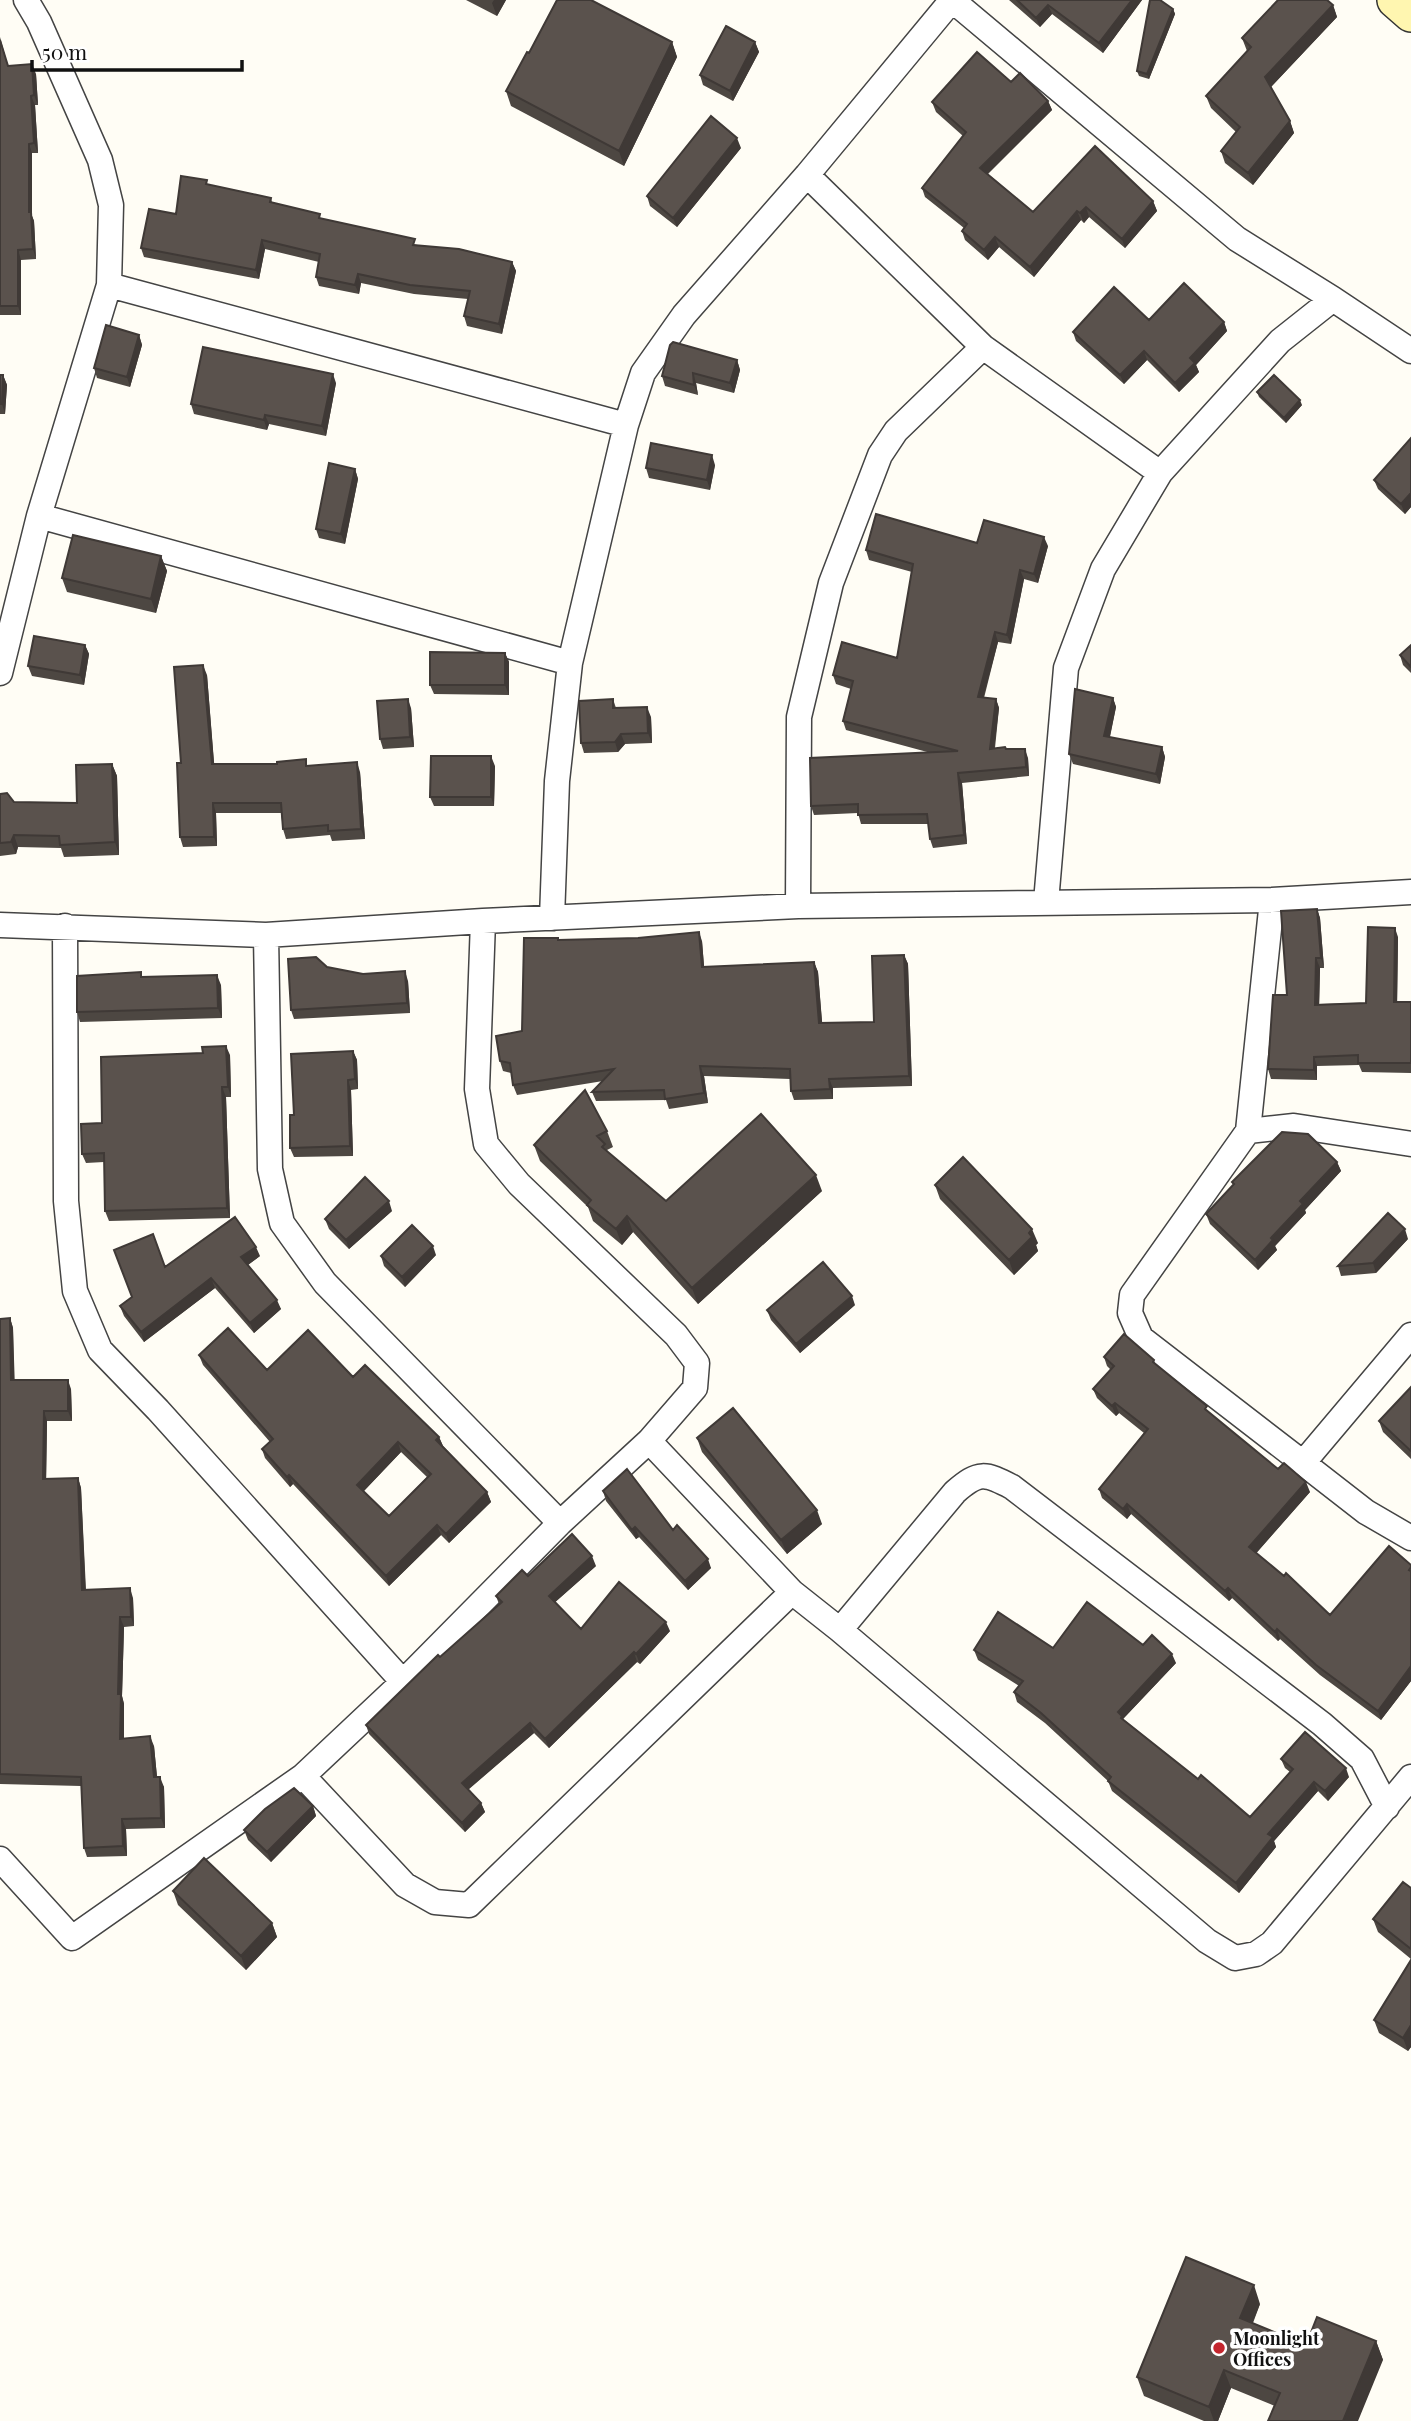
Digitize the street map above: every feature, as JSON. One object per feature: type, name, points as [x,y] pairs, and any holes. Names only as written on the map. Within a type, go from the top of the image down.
[{"type":"street","points":[[0,673],[39,516],[108,285],[111,205],[100,160],[39,22],[26,0]]},
{"type":"street","points":[[552,918],[557,781],[570,663],[626,425],[643,373],[684,315],[807,175],[952,0],[1237,240],[1334,299],[1411,351]]},
{"type":"street","points":[[1395,0],[1411,14]]},
{"type":"street","points":[[807,175],[983,347],[1160,473]]},
{"type":"street","points":[[108,285],[626,425]]},
{"type":"street","points":[[1046,902],[1066,668],[1103,569],[1160,473],[1280,341],[1334,299]]},
{"type":"street","points":[[798,905],[799,717],[831,583],[880,455],[896,431],[983,347]]},
{"type":"street","points":[[39,516],[570,663]]},
{"type":"street","points":[[0,925],[266,935],[798,905],[1272,900],[1411,892]]},
{"type":"street","points":[[1272,900],[1248,1131],[1132,1295],[1130,1313],[1141,1338],[1366,1512],[1411,1538]]},
{"type":"street","points":[[0,1859],[72,1938],[303,1776],[402,1682],[560,1523],[649,1441],[695,1388],[697,1363],[676,1335],[519,1184],[486,1144],[477,1089],[483,921]]},
{"type":"street","points":[[65,926],[66,1201],[75,1291],[100,1350],[158,1410],[402,1682]]},
{"type":"street","points":[[266,935],[270,1169],[282,1223],[325,1283],[560,1523]]},
{"type":"street","points":[[1248,1131],[1294,1126],[1411,1144]]},
{"type":"street","points":[[1303,1463],[1411,1335]]},
{"type":"street","points":[[649,1441],[792,1592],[1207,1941],[1235,1958],[1256,1954],[1272,1943],[1411,1777]]},
{"type":"street","points":[[840,1630],[955,1492],[971,1478],[989,1475],[1012,1488],[1322,1724],[1362,1759],[1387,1807]]},
{"type":"street","points":[[303,1776],[405,1885],[435,1902],[469,1905],[792,1592]]},
{"type":"building","points":[[557,0],[591,0],[672,42],[619,151],[506,91]]},
{"type":"building","points":[[1017,0],[1132,0],[1099,43],[1048,5],[1036,18]]},
{"type":"building","points":[[1150,0],[1160,0],[1173,9],[1147,74],[1137,71]]},
{"type":"building","points":[[1278,0],[1327,0],[1333,5],[1265,77],[1290,121],[1248,173],[1221,151],[1240,127],[1206,96],[1251,47],[1242,38]]},
{"type":"building","points":[[726,26],[755,42],[730,91],[700,75]]},
{"type":"building","points":[[0,40],[8,66],[32,64],[34,143],[29,144],[29,212],[33,249],[18,250],[18,306],[0,306]]},
{"type":"building","points":[[977,52],[1011,82],[1020,73],[1048,101],[980,168],[1033,212],[1095,146],[1153,201],[1122,239],[1086,207],[1080,213],[1077,211],[1030,267],[995,237],[984,250],[962,231],[967,224],[922,188],[966,132],[932,102]]},
{"type":"building","points":[[711,116],[737,138],[673,218],[647,196]]},
{"type":"building","points":[[181,176],[207,180],[206,184],[271,198],[270,202],[320,214],[319,218],[415,239],[413,245],[459,249],[512,262],[499,324],[464,316],[470,291],[410,285],[358,274],[355,285],[316,277],[320,254],[262,240],[256,270],[141,248],[149,209],[176,214]]},
{"type":"building","points":[[1184,283],[1224,322],[1190,358],[1195,363],[1175,383],[1144,351],[1120,375],[1073,332],[1114,287],[1149,320]]},
{"type":"building","points":[[106,325],[139,335],[127,377],[94,368]]},
{"type":"building","points":[[673,342],[737,360],[730,383],[693,373],[694,385],[662,376]]},
{"type":"building","points":[[203,347],[333,374],[322,426],[265,415],[264,420],[191,404]]},
{"type":"building","points":[[0,375],[3,375],[2,404],[0,404]]},
{"type":"building","points":[[1274,375],[1300,400],[1284,418],[1257,392]]},
{"type":"building","points":[[1411,438],[1411,493],[1401,504],[1374,480]]},
{"type":"building","points":[[651,443],[712,455],[707,480],[646,468]]},
{"type":"building","points":[[329,463],[355,469],[341,534],[316,529]]},
{"type":"building","points":[[876,514],[977,543],[984,520],[1044,537],[1034,574],[1020,570],[1007,635],[995,632],[978,697],[996,699],[990,749],[1025,749],[1026,767],[958,773],[964,835],[930,839],[927,814],[858,815],[858,804],[811,806],[810,758],[958,751],[843,721],[853,681],[833,675],[842,642],[897,658],[913,564],[866,550]]},
{"type":"building","points":[[73,535],[161,556],[151,599],[62,578]]},
{"type":"building","points":[[34,636],[85,645],[80,675],[28,666]]},
{"type":"building","points":[[1411,645],[1411,667],[1400,655]]},
{"type":"building","points":[[430,652],[505,653],[505,685],[430,685]]},
{"type":"building","points":[[203,665],[212,764],[277,764],[306,759],[306,766],[357,762],[361,829],[328,831],[328,825],[283,829],[281,803],[213,803],[214,837],[180,837],[177,763],[181,763],[174,667]]},
{"type":"building","points":[[1075,689],[1113,698],[1104,736],[1162,747],[1156,774],[1069,754]]},
{"type":"building","points":[[408,699],[410,737],[380,739],[377,701]]},
{"type":"building","points":[[613,699],[613,708],[647,707],[648,733],[621,734],[615,742],[581,743],[579,701]]},
{"type":"building","points":[[431,756],[491,756],[491,797],[430,797]]},
{"type":"building","points":[[112,764],[115,842],[60,845],[59,836],[14,835],[11,842],[0,843],[0,794],[7,793],[14,802],[77,803],[76,765]]},
{"type":"building","points":[[1317,909],[1321,958],[1316,958],[1315,1005],[1366,1003],[1368,927],[1395,928],[1394,1002],[1411,1002],[1411,1063],[1358,1063],[1358,1055],[1314,1057],[1314,1070],[1268,1069],[1273,995],[1287,995],[1281,911]]},
{"type":"building","points":[[699,932],[702,967],[814,962],[819,1023],[874,1022],[872,956],[904,955],[909,1076],[829,1079],[830,1089],[791,1091],[790,1069],[700,1066],[704,1093],[665,1099],[664,1090],[592,1092],[614,1069],[513,1085],[510,1063],[500,1061],[496,1036],[522,1031],[524,938],[638,938]]},
{"type":"building","points":[[316,957],[327,967],[363,974],[405,971],[407,1003],[291,1010],[288,959]]},
{"type":"building","points":[[141,972],[141,977],[217,975],[218,1008],[77,1012],[77,976]]},
{"type":"building","points":[[226,1046],[228,1087],[222,1087],[227,1208],[105,1211],[104,1153],[82,1154],[81,1124],[102,1123],[101,1057],[203,1053],[202,1047]]},
{"type":"building","points":[[353,1051],[355,1079],[348,1080],[350,1146],[290,1148],[290,1115],[294,1115],[291,1054]]},
{"type":"building","points":[[585,1090],[607,1131],[597,1136],[605,1144],[602,1147],[666,1201],[761,1114],[816,1175],[692,1288],[627,1216],[616,1229],[587,1205],[591,1200],[534,1145]]},
{"type":"building","points":[[1282,1132],[1308,1134],[1337,1162],[1300,1201],[1303,1204],[1271,1238],[1273,1240],[1255,1260],[1206,1214],[1234,1184],[1232,1182]]},
{"type":"building","points":[[963,1157],[1032,1229],[1029,1233],[1032,1237],[1009,1260],[935,1185]]},
{"type":"building","points":[[365,1177],[389,1201],[346,1240],[325,1219]]},
{"type":"building","points":[[1388,1213],[1405,1229],[1373,1263],[1338,1266]]},
{"type":"building","points":[[235,1217],[256,1247],[241,1257],[277,1300],[250,1323],[211,1278],[141,1332],[120,1306],[132,1297],[114,1250],[153,1234],[165,1267]]},
{"type":"building","points":[[412,1225],[433,1246],[402,1277],[381,1256]]},
{"type":"building","points":[[823,1262],[852,1296],[796,1344],[767,1310]]},
{"type":"building","points":[[10,1318],[11,1380],[68,1380],[68,1411],[44,1411],[43,1479],[78,1478],[82,1590],[130,1588],[131,1617],[120,1617],[120,1739],[150,1736],[154,1777],[160,1777],[161,1818],[122,1819],[123,1846],[84,1848],[81,1777],[0,1774],[0,1319]]},
{"type":"building","points":[[228,1328],[267,1370],[308,1330],[353,1377],[365,1365],[439,1437],[436,1440],[487,1492],[446,1534],[437,1525],[386,1576],[262,1449],[273,1439],[199,1355]],"holes":[[[398,1442],[431,1474],[389,1516],[357,1485]]]},
{"type":"building","points":[[1124,1334],[1154,1360],[1153,1362],[1207,1406],[1205,1409],[1278,1469],[1284,1463],[1306,1482],[1249,1547],[1284,1576],[1286,1573],[1330,1615],[1389,1546],[1411,1565],[1411,1666],[1378,1711],[1316,1665],[1277,1629],[1275,1632],[1228,1588],[1225,1591],[1127,1504],[1123,1509],[1099,1489],[1148,1429],[1115,1403],[1112,1406],[1093,1389],[1114,1366],[1104,1357]]},
{"type":"building","points":[[1411,1387],[1411,1451],[1379,1421]]},
{"type":"building","points":[[733,1408],[817,1510],[781,1540],[697,1438]]},
{"type":"building","points":[[627,1469],[673,1530],[677,1525],[708,1559],[685,1581],[635,1527],[632,1530],[603,1491]]},
{"type":"building","points":[[572,1534],[592,1556],[549,1596],[581,1629],[619,1582],[666,1622],[636,1654],[634,1652],[545,1739],[530,1723],[462,1783],[481,1803],[462,1823],[366,1725],[438,1655],[440,1657],[502,1602],[496,1596],[522,1570],[528,1576]]},
{"type":"building","points":[[1087,1602],[1143,1645],[1152,1635],[1172,1654],[1118,1712],[1121,1718],[1198,1779],[1201,1775],[1250,1817],[1293,1769],[1281,1759],[1305,1732],[1346,1768],[1325,1791],[1314,1782],[1268,1834],[1273,1837],[1236,1883],[1108,1781],[1111,1777],[1014,1692],[1023,1681],[974,1650],[998,1612],[1053,1648]]},
{"type":"building","points":[[294,1788],[313,1806],[267,1852],[244,1830],[265,1809]]},
{"type":"building","points":[[204,1858],[272,1923],[241,1956],[173,1891]]},
{"type":"building","points":[[1403,1882],[1411,1888],[1411,1949],[1373,1919]]},
{"type":"building","points":[[1411,1960],[1411,2025],[1403,2038],[1374,2020]]},
{"type":"building","name":"Moonlight Offices","points":[[1186,2257],[1254,2285],[1240,2318],[1306,2345],[1317,2317],[1376,2341],[1343,2421],[1268,2421],[1280,2393],[1224,2370],[1209,2407],[1137,2377]]},
{"type":"place","name":"Moonlight Offices","points":[[1219,2348]]}]
